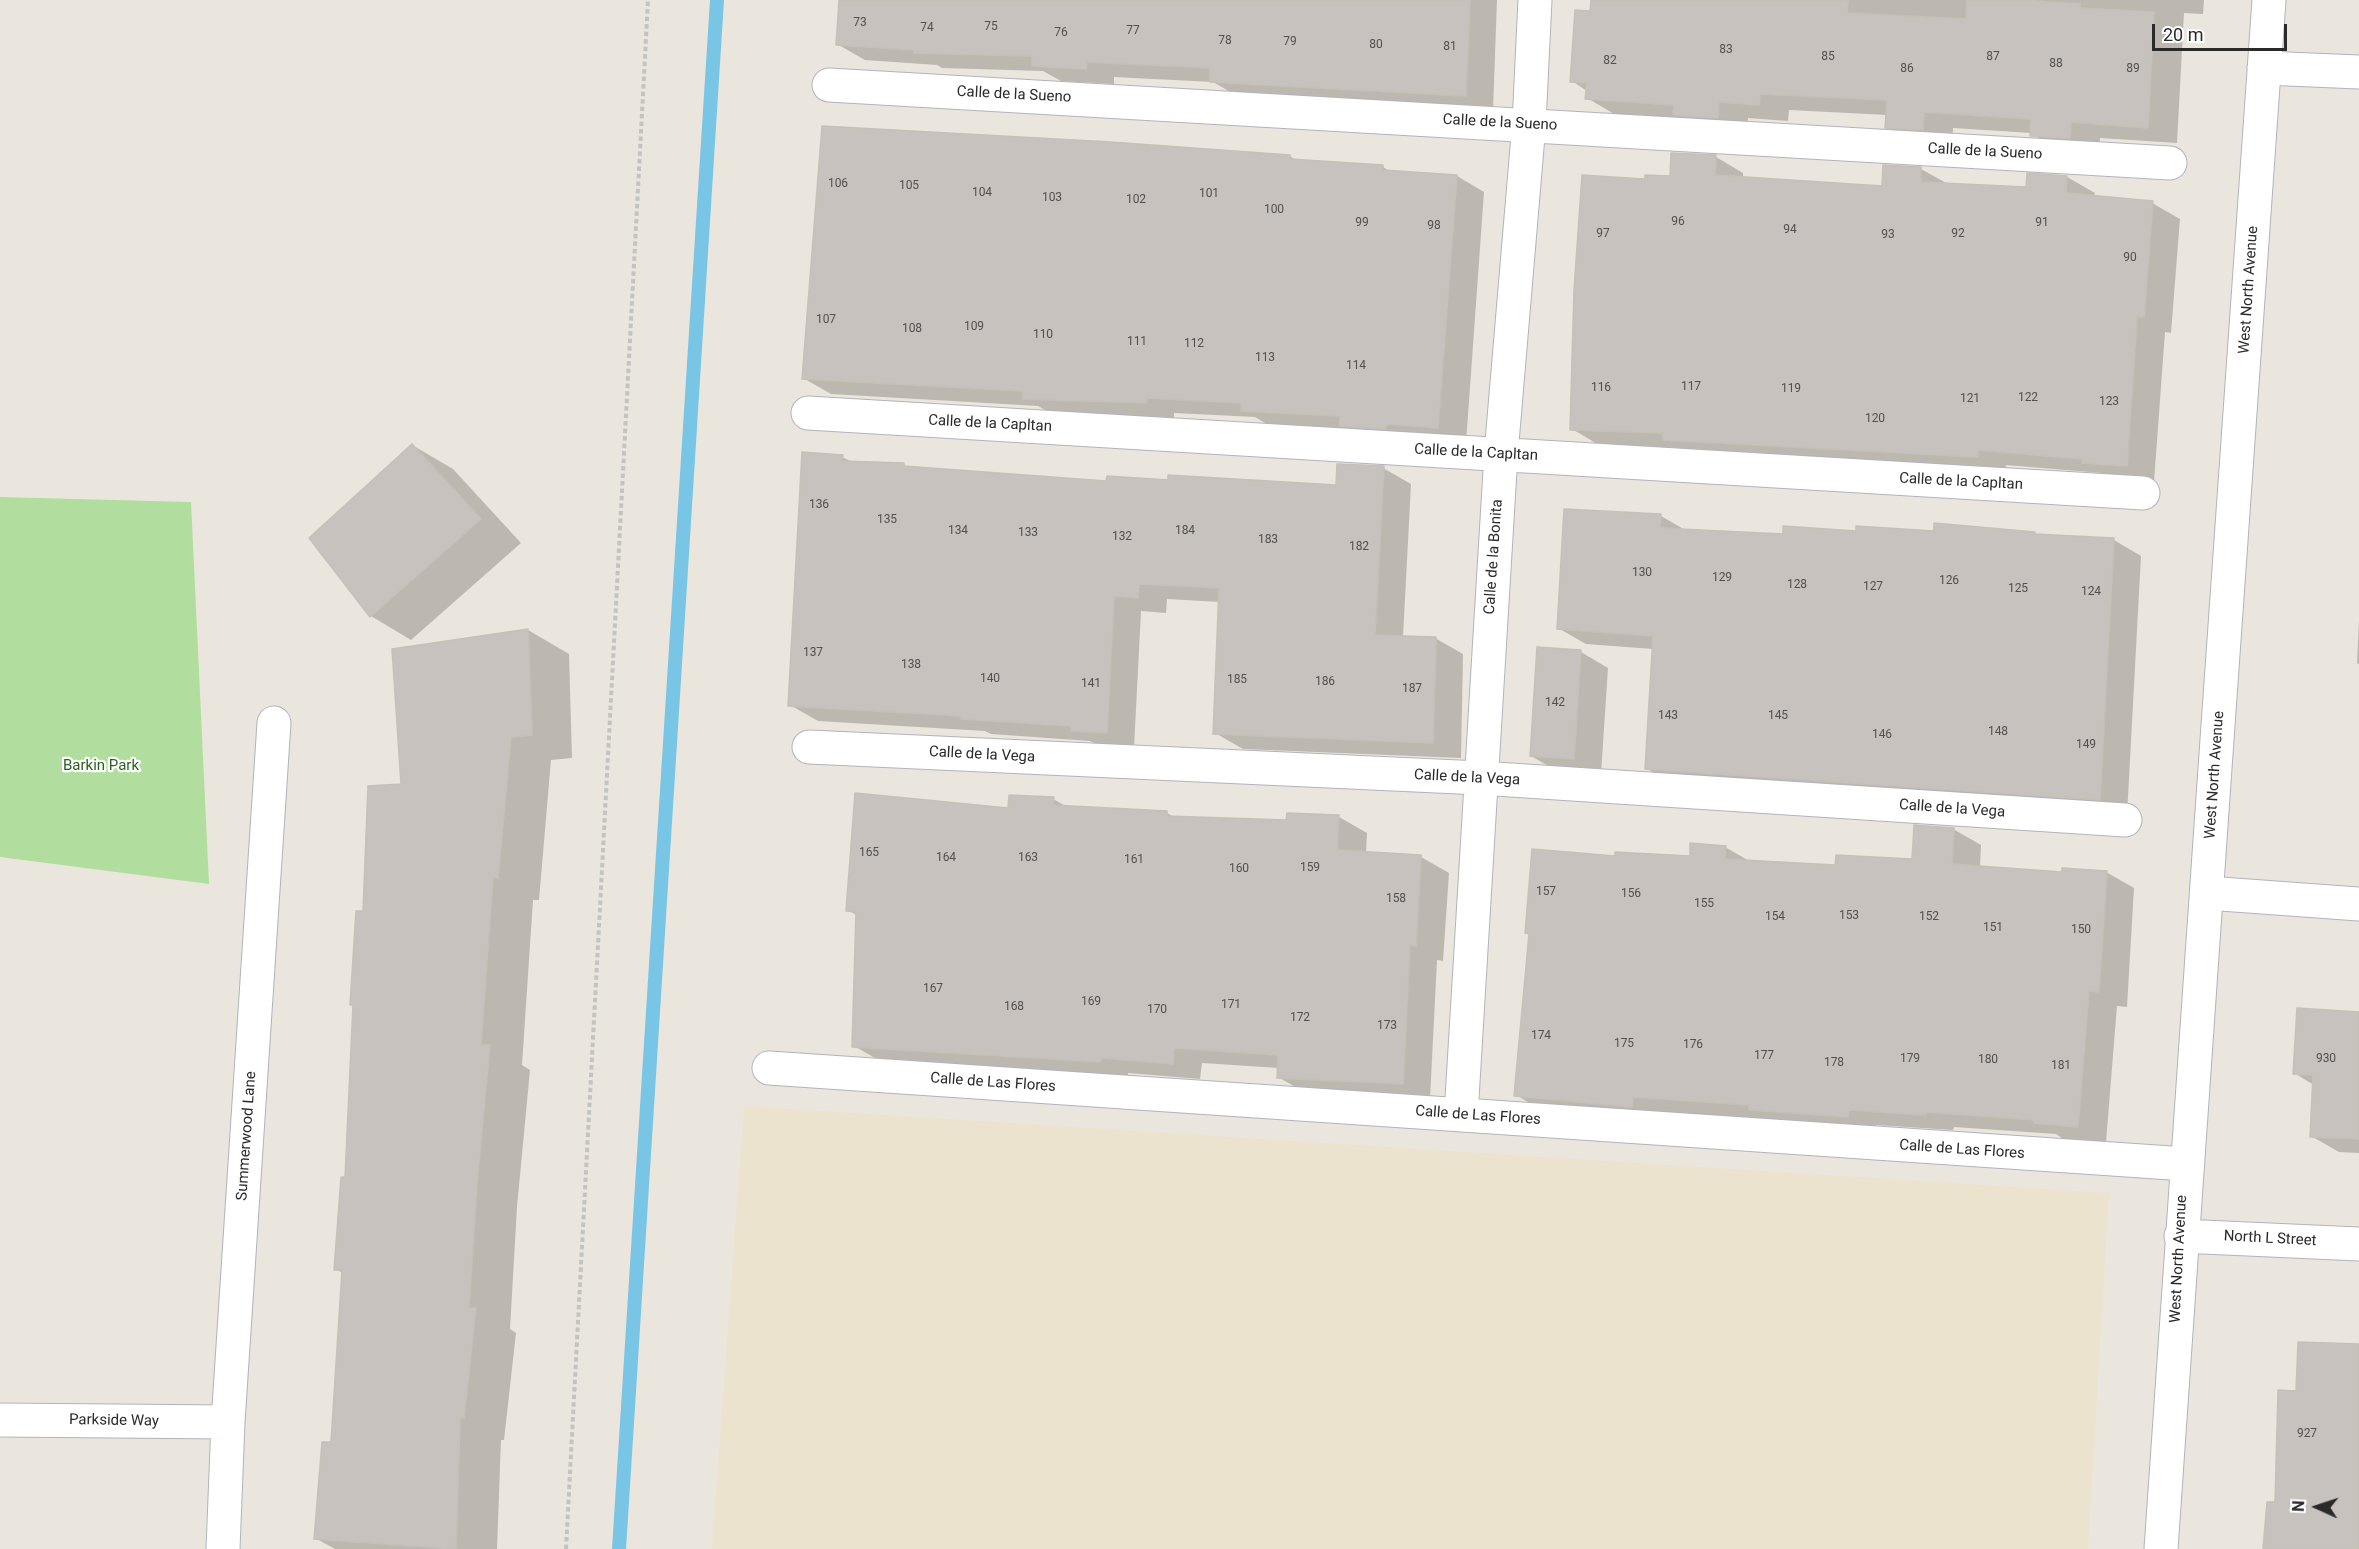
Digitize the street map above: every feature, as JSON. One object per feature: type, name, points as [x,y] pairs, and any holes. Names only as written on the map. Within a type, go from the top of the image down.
[{"type":"street","name":"Calle de la Bonita","points":[[1461,1115],[1501,454],[1529,124],[1535,0]]},
{"type":"street","name":"West North Avenue","points":[[2162,1549],[2181,1236],[2269,0]]},
{"type":"street","points":[[2264,68],[2359,72]]},
{"type":"street","name":"Calle de la Sueno","points":[[829,84],[2170,164]]},
{"type":"street","name":"Calle de la Capltan","points":[[808,413],[2143,493]]},
{"type":"street","name":"Summerwood Lane","points":[[223,1549],[228,1422],[274,723]]},
{"type":"street","name":"Calle de la Vega","points":[[809,747],[1480,778],[2125,820]]},
{"type":"street","points":[[2207,893],[2359,904]]},
{"type":"street","name":"Calle de Las Flores","points":[[769,1068],[2186,1164]]},
{"type":"street","name":"North L Street","points":[[2181,1236],[2359,1244]]},
{"type":"street","name":"Parkside Way","points":[[0,1420],[228,1422]]},
{"type":"path","points":[[566,1549],[648,0]]},
{"type":"shaded area","points":[[744,1106],[2109,1193],[2088,1549],[712,1549]]},
{"type":"green space","name":"Barkin Park","points":[[0,497],[191,502],[209,884],[0,857]]},
{"type":"building","points":[[839,0],[1470,0],[1466,96],[1210,82],[1210,68],[1087,62],[1086,69],[1032,66],[1032,56],[914,53],[914,50],[836,45]]},
{"type":"building","points":[[1591,0],[1848,0],[1847,13],[1966,19],[1967,0],[2021,0],[2080,4],[2080,8],[2154,12],[2148,128],[2071,122],[2070,138],[2030,136],[2031,119],[1924,112],[1923,130],[1885,128],[1887,100],[1760,94],[1759,105],[1719,102],[1718,118],[1673,115],[1674,105],[1585,99],[1587,83],[1570,82],[1575,10],[1590,11]]},
{"type":"building","points":[[822,126],[1111,142],[1290,155],[1290,159],[1383,165],[1383,170],[1457,175],[1438,428],[1386,424],[1386,429],[1339,426],[1340,416],[1241,411],[1241,403],[1147,398],[1146,403],[1023,399],[1023,391],[802,379]]},
{"type":"building","points":[[1671,153],[1716,155],[1715,175],[1882,186],[1883,165],[1921,167],[1921,182],[2026,187],[2027,173],[2067,176],[2066,193],[2153,201],[2144,317],[2137,317],[2127,466],[2082,463],[2082,459],[1978,450],[1978,457],[1663,440],[1663,433],[1570,430],[1574,290],[1582,175],[1645,179],[1645,175],[1670,176]]},
{"type":"building","points":[[412,444],[481,519],[370,617],[309,538]]},
{"type":"building","points":[[802,452],[843,455],[842,461],[904,463],[904,466],[1106,481],[1107,476],[1168,480],[1168,475],[1336,485],[1337,464],[1384,466],[1375,635],[1436,637],[1433,743],[1213,734],[1219,588],[1139,584],[1138,598],[1114,596],[1107,733],[1071,731],[1071,726],[961,719],[962,716],[788,706]]},
{"type":"building","points":[[1564,509],[1661,514],[1660,528],[1783,534],[1783,526],[1856,531],[1856,526],[1934,531],[1934,523],[2035,532],[2035,534],[2114,538],[2100,800],[1645,769],[1653,636],[1557,629]]},
{"type":"building","points":[[528,629],[532,735],[511,737],[498,878],[493,877],[481,1045],[490,1045],[477,1183],[469,1308],[476,1308],[464,1418],[460,1417],[456,1549],[314,1539],[322,1442],[331,1442],[342,1270],[334,1270],[341,1177],[345,1177],[353,1005],[350,1005],[356,911],[363,911],[368,786],[401,784],[392,649]]},
{"type":"building","points":[[1537,647],[1581,650],[1574,759],[1530,756]]},
{"type":"building","points":[[855,793],[1008,808],[1009,795],[1054,797],[1053,805],[1167,811],[1167,816],[1286,820],[1287,813],[1339,815],[1337,850],[1421,855],[1416,946],[1410,945],[1403,1084],[1277,1078],[1278,1055],[1174,1048],[1173,1064],[1101,1058],[1101,1062],[852,1047],[856,912],[846,911]]},
{"type":"building","points":[[1914,825],[1954,828],[1952,864],[2062,872],[2062,868],[2107,871],[2099,992],[2089,991],[2078,1127],[2034,1123],[2034,1120],[1926,1112],[1926,1115],[1849,1110],[1848,1117],[1749,1110],[1749,1105],[1633,1097],[1632,1107],[1514,1096],[1529,934],[1525,933],[1532,849],[1615,856],[1615,852],[1690,856],[1690,843],[1726,846],[1725,859],[1835,865],[1836,855],[1912,859]]},
{"type":"building","points":[[2297,1008],[2359,1012],[2359,1139],[2310,1137],[2313,1075],[2293,1074]]},
{"type":"building","points":[[2298,1342],[2359,1344],[2359,1549],[2263,1549],[2267,1502],[2275,1502],[2278,1390],[2296,1391]]},
{"type":"waterway","points":[[619,1549],[717,0]]}]
